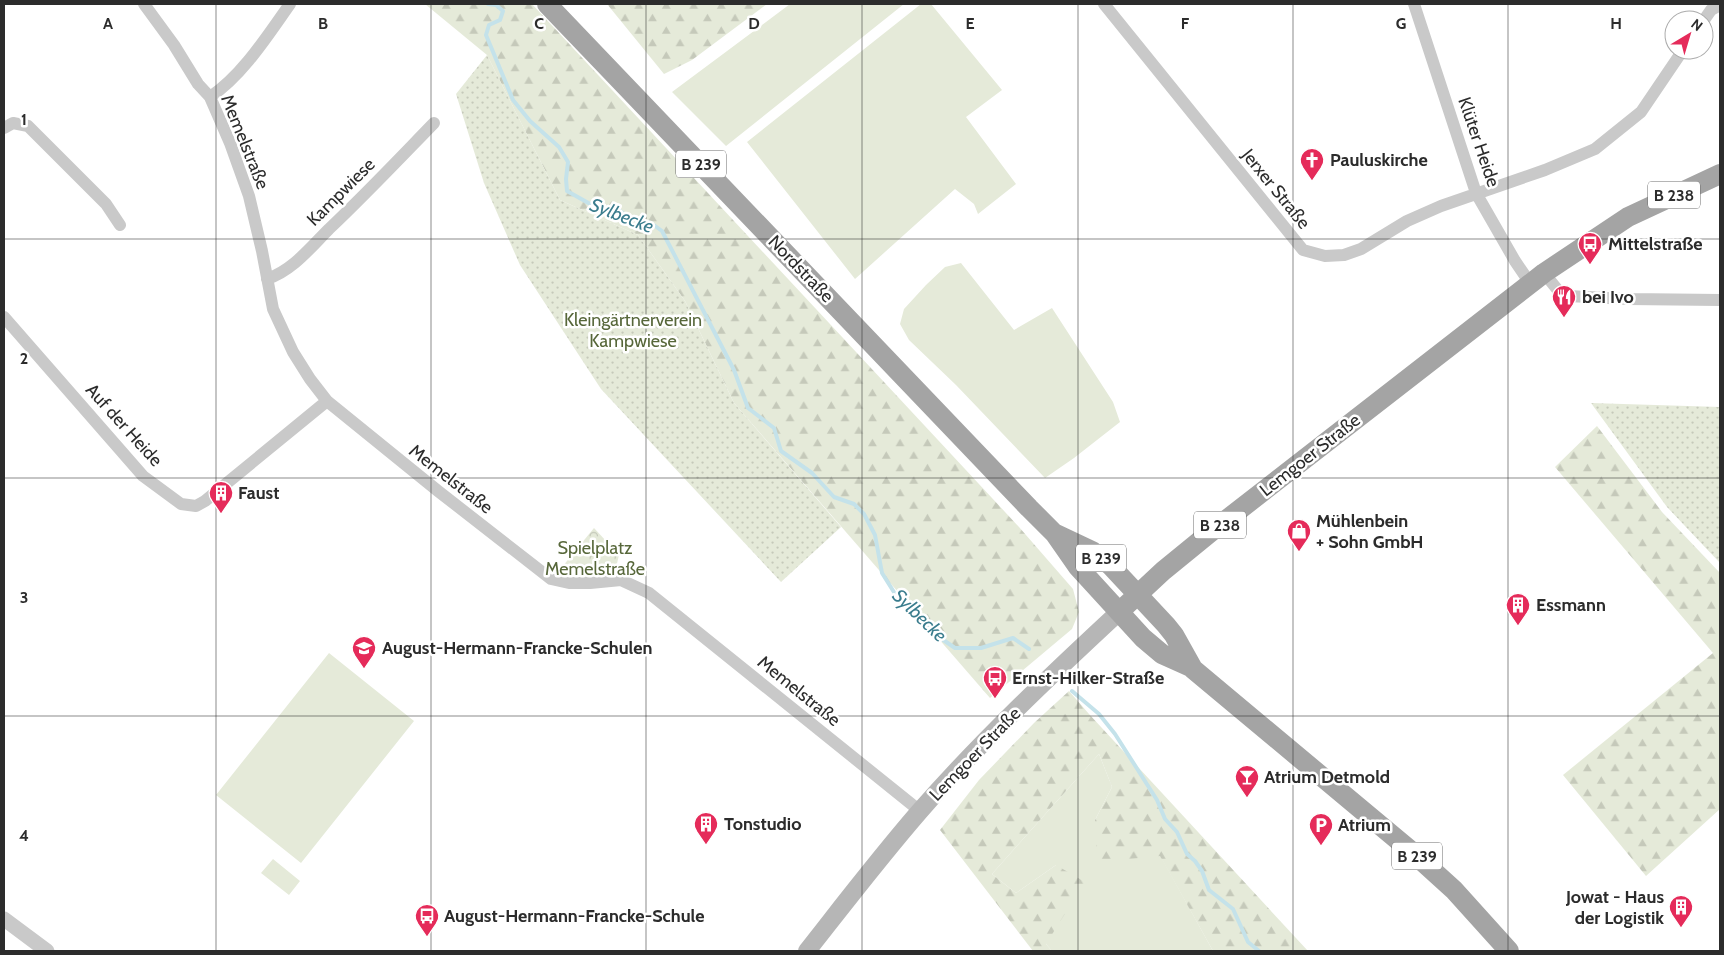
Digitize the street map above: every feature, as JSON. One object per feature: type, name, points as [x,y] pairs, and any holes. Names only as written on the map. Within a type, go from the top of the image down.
[{"type":"main road","name":"Nordstraße","points":[[547,4],[1055,534],[1078,567],[1142,638],[1162,654],[1191,667]]},
{"type":"main road","name":"Lemgoer Straße","points":[[813,949],[865,878],[920,811],[967,760],[1118,612],[1163,572],[1212,531],[1537,278],[1628,217],[1720,174]]},
{"type":"main road","name":"Nordstraße","points":[[1055,534],[1092,551],[1110,565],[1138,595]]},
{"type":"main road","name":"B 239","points":[[1138,595],[1174,635],[1191,667],[1260,727],[1411,851],[1460,897],[1509,951]]},
{"type":"street","name":"Memelstraße","points":[[144,4],[174,44],[198,84],[210,97],[230,143],[249,196],[273,309],[284,336],[310,379],[327,401],[551,579],[590,583],[621,580],[649,593],[920,811]]},
{"type":"street","points":[[210,97],[219,91],[256,52],[290,4]]},
{"type":"street","name":"Jerxer Straße","points":[[1104,4],[1303,250],[1325,256],[1344,255],[1361,249],[1407,221],[1441,206],[1545,170],[1595,149],[1641,112],[1676,60]]},
{"type":"street","name":"Klüter Heide","points":[[1414,4],[1476,193],[1515,261],[1537,278]]},
{"type":"street","points":[[4,128],[13,123],[28,126],[106,204],[120,225]]},
{"type":"street","name":"Kampwiese","points":[[268,279],[291,267],[434,123]]},
{"type":"street","points":[[1537,278],[1560,294],[1568,296],[1720,300]]},
{"type":"street","name":"Auf der Heide","points":[[4,317],[143,476],[181,504],[196,506],[205,501],[327,401]]},
{"type":"street","points":[[4,918],[47,951]]},
{"type":"green space","points":[[425,4],[532,4],[1019,527],[1073,589],[1079,612],[1072,629],[990,698],[734,403],[685,301],[638,235],[560,200],[487,55]]},
{"type":"green space","points":[[607,4],[767,4],[692,60],[664,74]]},
{"type":"green space","points":[[790,4],[904,4],[726,146],[672,92]]},
{"type":"green space","points":[[921,4],[931,4],[1002,90],[966,117],[1016,184],[978,214],[974,204],[955,189],[855,279],[747,142]]},
{"type":"green space","name":"Kleingärtnerverein Kampwiese","points":[[487,55],[560,200],[638,235],[685,301],[734,403],[841,527],[781,582],[601,389],[520,265],[484,183],[456,94]]},
{"type":"green space","points":[[961,263],[1014,330],[1052,308],[1113,402],[1120,422],[1045,478],[956,385],[909,340],[900,324],[904,309],[926,285],[945,267]]},
{"type":"green space","points":[[1591,403],[1720,407],[1720,563],[1667,507]]},
{"type":"green space","points":[[1597,426],[1662,512],[1720,573],[1720,809],[1646,876],[1563,775],[1713,653],[1555,467]]},
{"type":"green space","name":"Spielplatz Memelstraße","points":[[594,528],[619,555],[615,572],[586,578],[558,572]]},
{"type":"green space","points":[[329,653],[414,721],[301,863],[216,795]]},
{"type":"green space","points":[[1069,691],[1308,951],[1213,951],[1160,856],[1097,862],[1095,820],[1112,787],[1099,754],[992,874],[1016,893],[1056,865],[1085,882],[1046,944],[1052,951],[1033,951],[940,830],[979,780],[1034,723]]},
{"type":"green space","points":[[1099,754],[1112,787],[1095,820],[1160,855],[1213,951],[1052,951],[1046,944],[1056,865],[1016,893],[992,874]]},
{"type":"green space","points":[[273,859],[300,881],[289,895],[261,873]]},
{"type":"waterway","name":"Sylbecke","points":[[488,4],[496,5],[503,11],[500,20],[489,25],[486,35],[513,100],[530,121],[559,147],[568,162],[567,191],[592,205],[617,209],[631,219],[651,223],[662,231],[734,370],[748,408],[774,428],[781,451],[812,473],[834,497],[854,504],[864,514],[875,535],[882,573],[897,597],[936,635],[955,648],[981,648],[1013,638],[1029,649]]},
{"type":"waterway","name":"Sylbecke","points":[[1072,691],[1099,714],[1115,734],[1157,800],[1165,819],[1177,832],[1187,854],[1202,871],[1209,890],[1233,909],[1248,942],[1259,951]]},
{"type":"place","name":"Pauluskirche","points":[[1312,181]]},
{"type":"place","name":"Mittelstraße","points":[[1590,265]]},
{"type":"place","name":"bei Ivo","points":[[1564,318]]},
{"type":"place","name":"Faust","points":[[221,514]]},
{"type":"place","name":"Mühlenbein + Sohn GmbH","points":[[1299,552]]},
{"type":"place","name":"Essmann","points":[[1518,626]]},
{"type":"place","name":"August-Hermann-Francke-Schulen","points":[[364,669]]},
{"type":"place","name":"Ernst-Hilker-Straße","points":[[995,699]]},
{"type":"place","name":"Atrium Detmold","points":[[1247,798]]},
{"type":"place","name":"Tonstudio","points":[[706,845]]},
{"type":"place","name":"Atrium","points":[[1321,846]]},
{"type":"place","name":"Jowat - Haus der Logistik","points":[[1681,928]]},
{"type":"place","name":"August-Hermann-Francke-Schule","points":[[427,937]]}]
